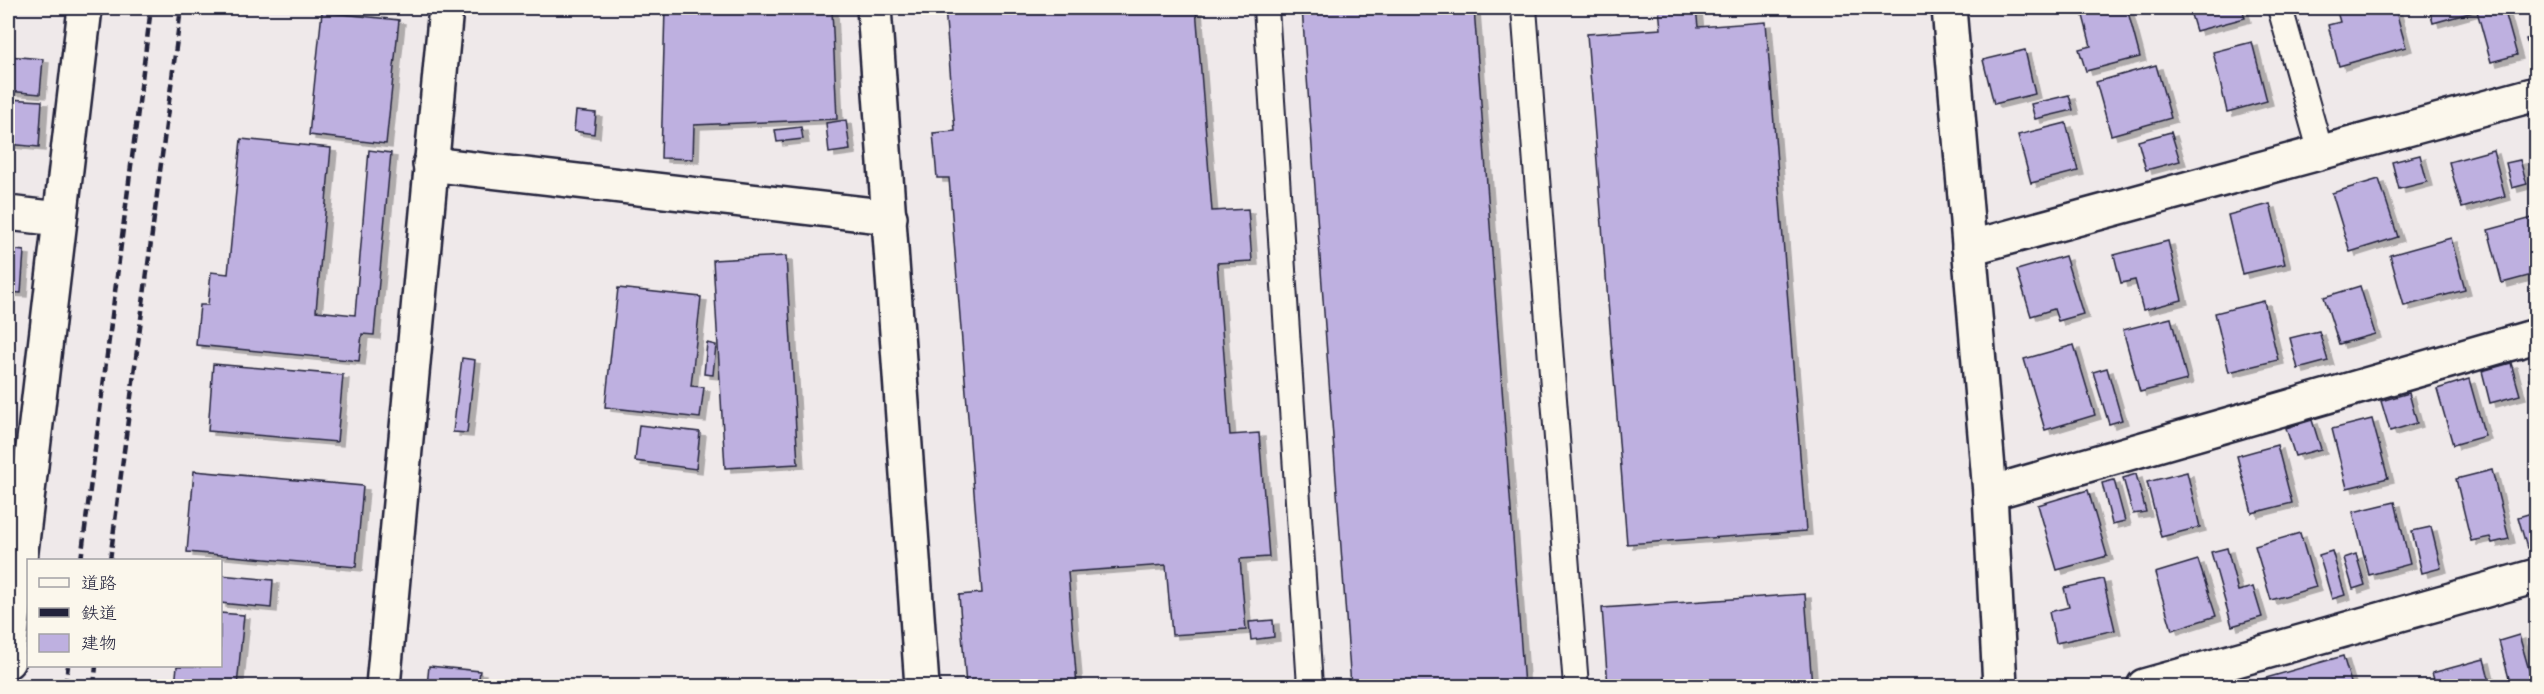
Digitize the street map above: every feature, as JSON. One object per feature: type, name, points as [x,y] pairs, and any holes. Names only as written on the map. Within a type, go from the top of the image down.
[{"type":"street","points":[[8,648],[85,8]]},
{"type":"street","points":[[383,687],[446,8]]},
{"type":"street","points":[[874,8],[922,687]]},
{"type":"street","points":[[1949,8],[1990,493],[2000,687]]},
{"type":"street","points":[[1969,248],[2536,94]]},
{"type":"street","points":[[430,164],[890,217]]},
{"type":"street","points":[[8,213],[59,219]]},
{"type":"street","points":[[1990,493],[2536,336]]},
{"type":"street","points":[[2144,687],[2536,576]]},
{"type":"lane","points":[[1266,8],[1310,687]]},
{"type":"lane","points":[[1524,8],[1576,687]]},
{"type":"lane","points":[[2280,8],[2321,153]]},
{"type":"building","points":[[665,8],[777,8],[777,12],[832,10],[837,119],[694,125],[693,159],[661,158]]},
{"type":"building","points":[[945,8],[1196,8],[1212,211],[1248,209],[1252,261],[1217,263],[1230,435],[1259,433],[1269,557],[1240,559],[1246,630],[1172,635],[1166,565],[1068,572],[1077,686],[966,686],[959,595],[982,593],[949,178],[937,178],[933,133],[955,131]]},
{"type":"building","points":[[1302,8],[1474,8],[1524,686],[1351,686]]},
{"type":"building","points":[[1659,8],[1696,8],[1698,27],[1766,22],[1806,531],[1627,544],[1587,34],[1661,29]]},
{"type":"building","points":[[2081,8],[2127,8],[2140,57],[2086,71],[2079,49],[2091,46]]},
{"type":"building","points":[[2189,8],[2242,8],[2245,18],[2196,31]]},
{"type":"building","points":[[2336,8],[2395,8],[2406,47],[2339,66],[2328,25],[2340,22]]},
{"type":"building","points":[[2429,8],[2504,8],[2517,55],[2491,62],[2477,11],[2433,23]]},
{"type":"building","points":[[322,12],[399,20],[386,144],[309,135]]},
{"type":"building","points":[[2536,36],[2536,67],[2534,68],[2526,39]]},
{"type":"building","points":[[2252,42],[2267,101],[2227,112],[2213,52]]},
{"type":"building","points":[[2025,50],[2035,94],[1994,104],[1983,60]]},
{"type":"building","points":[[8,56],[43,59],[40,94],[8,91]]},
{"type":"building","points":[[2156,65],[2171,118],[2111,135],[2096,82]]},
{"type":"building","points":[[2069,95],[2073,110],[2035,119],[2031,104]]},
{"type":"building","points":[[8,99],[42,101],[39,147],[8,144]]},
{"type":"building","points":[[576,111],[596,113],[594,134],[574,131]]},
{"type":"building","points":[[846,120],[850,150],[829,153],[826,123]]},
{"type":"building","points":[[2066,123],[2078,171],[2031,183],[2018,135]]},
{"type":"building","points":[[801,127],[803,139],[777,142],[775,130]]},
{"type":"building","points":[[2171,132],[2180,161],[2146,170],[2138,141]]},
{"type":"building","points":[[241,139],[331,148],[316,311],[355,315],[369,150],[391,153],[374,335],[362,334],[359,361],[196,345],[200,305],[208,305],[211,272],[228,274]]},
{"type":"building","points":[[2493,150],[2505,196],[2462,208],[2449,162]]},
{"type":"building","points":[[2420,155],[2427,182],[2399,189],[2392,162]]},
{"type":"building","points":[[2520,160],[2527,184],[2512,188],[2506,163]]},
{"type":"building","points":[[2379,179],[2398,237],[2350,252],[2332,193]]},
{"type":"building","points":[[2270,204],[2285,264],[2242,274],[2228,215]]},
{"type":"building","points":[[2536,217],[2536,274],[2502,283],[2488,230]]},
{"type":"building","points":[[2451,238],[2465,290],[2404,306],[2390,255]]},
{"type":"building","points":[[2168,241],[2182,300],[2143,310],[2135,280],[2121,283],[2114,255]]},
{"type":"building","points":[[8,249],[24,251],[21,293],[8,292]]},
{"type":"building","points":[[786,256],[798,464],[725,468],[713,260]]},
{"type":"building","points":[[2065,256],[2083,314],[2058,321],[2054,309],[2031,316],[2017,270]]},
{"type":"building","points":[[2360,286],[2375,334],[2339,344],[2324,297]]},
{"type":"building","points":[[618,288],[701,297],[691,386],[704,387],[700,418],[605,407]]},
{"type":"building","points":[[2264,301],[2278,360],[2229,372],[2215,313]]},
{"type":"building","points":[[2171,318],[2187,380],[2140,392],[2123,330]]},
{"type":"building","points":[[2319,331],[2328,361],[2298,369],[2290,338]]},
{"type":"building","points":[[707,343],[716,345],[713,375],[704,374]]},
{"type":"building","points":[[2074,345],[2095,415],[2045,430],[2024,359]]},
{"type":"building","points":[[462,358],[475,360],[467,433],[453,432]]},
{"type":"building","points":[[2511,363],[2520,395],[2490,403],[2482,371]]},
{"type":"building","points":[[213,364],[343,375],[337,442],[208,431]]},
{"type":"building","points":[[2107,368],[2122,420],[2109,424],[2093,372]]},
{"type":"building","points":[[2536,377],[2536,406],[2529,379]]},
{"type":"building","points":[[2469,379],[2485,436],[2453,445],[2437,389]]},
{"type":"building","points":[[2409,393],[2417,423],[2390,431],[2381,401]]},
{"type":"building","points":[[2372,419],[2388,478],[2347,488],[2332,429]]},
{"type":"building","points":[[2312,420],[2321,449],[2295,456],[2286,428]]},
{"type":"building","points":[[639,425],[700,432],[696,469],[635,461]]},
{"type":"building","points":[[2277,445],[2292,503],[2252,513],[2237,456]]},
{"type":"building","points":[[2492,470],[2509,539],[2492,543],[2490,537],[2471,541],[2456,479]]},
{"type":"building","points":[[194,471],[363,486],[356,567],[187,552]]},
{"type":"building","points":[[2187,472],[2200,527],[2161,537],[2147,482]]},
{"type":"building","points":[[2136,474],[2146,512],[2133,514],[2123,478]]},
{"type":"building","points":[[2114,480],[2125,521],[2112,524],[2102,483]]},
{"type":"building","points":[[2088,490],[2107,556],[2057,570],[2038,505]]},
{"type":"building","points":[[2395,502],[2410,564],[2369,575],[2353,512]]},
{"type":"building","points":[[2535,512],[2536,545],[2527,548],[2518,517]]},
{"type":"building","points":[[2431,527],[2441,568],[2422,573],[2412,531]]},
{"type":"building","points":[[2300,533],[2316,587],[2271,600],[2255,546]]},
{"type":"building","points":[[2227,548],[2238,591],[2253,587],[2262,617],[2232,626],[2211,552]]},
{"type":"building","points":[[2332,551],[2345,595],[2332,599],[2319,555]]},
{"type":"building","points":[[2356,554],[2365,585],[2353,589],[2344,558]]},
{"type":"building","points":[[2198,560],[2216,616],[2172,630],[2155,573]]},
{"type":"building","points":[[222,575],[273,580],[271,608],[222,603]]},
{"type":"building","points":[[2103,579],[2115,630],[2056,643],[2049,612],[2069,607],[2064,588]]},
{"type":"building","points":[[1805,594],[1812,686],[1608,686],[1602,608]]},
{"type":"building","points":[[222,613],[244,615],[237,686],[175,686],[177,667],[222,667]]},
{"type":"building","points":[[1273,620],[1274,637],[1251,640],[1249,622]]},
{"type":"building","points":[[2519,635],[2533,684],[2511,686],[2499,641]]},
{"type":"building","points":[[2343,656],[2352,686],[2238,686]]},
{"type":"building","points":[[2484,659],[2491,686],[2436,686],[2432,673]]},
{"type":"building","points":[[429,666],[480,671],[478,686],[427,686]]},
{"type":"railway","points":[[81,559],[151,8]]},
{"type":"railway","points":[[110,559],[181,8]]},
{"type":"railway","points":[[65,686],[68,667]]},
{"type":"railway","points":[[94,686],[96,667]]}]
